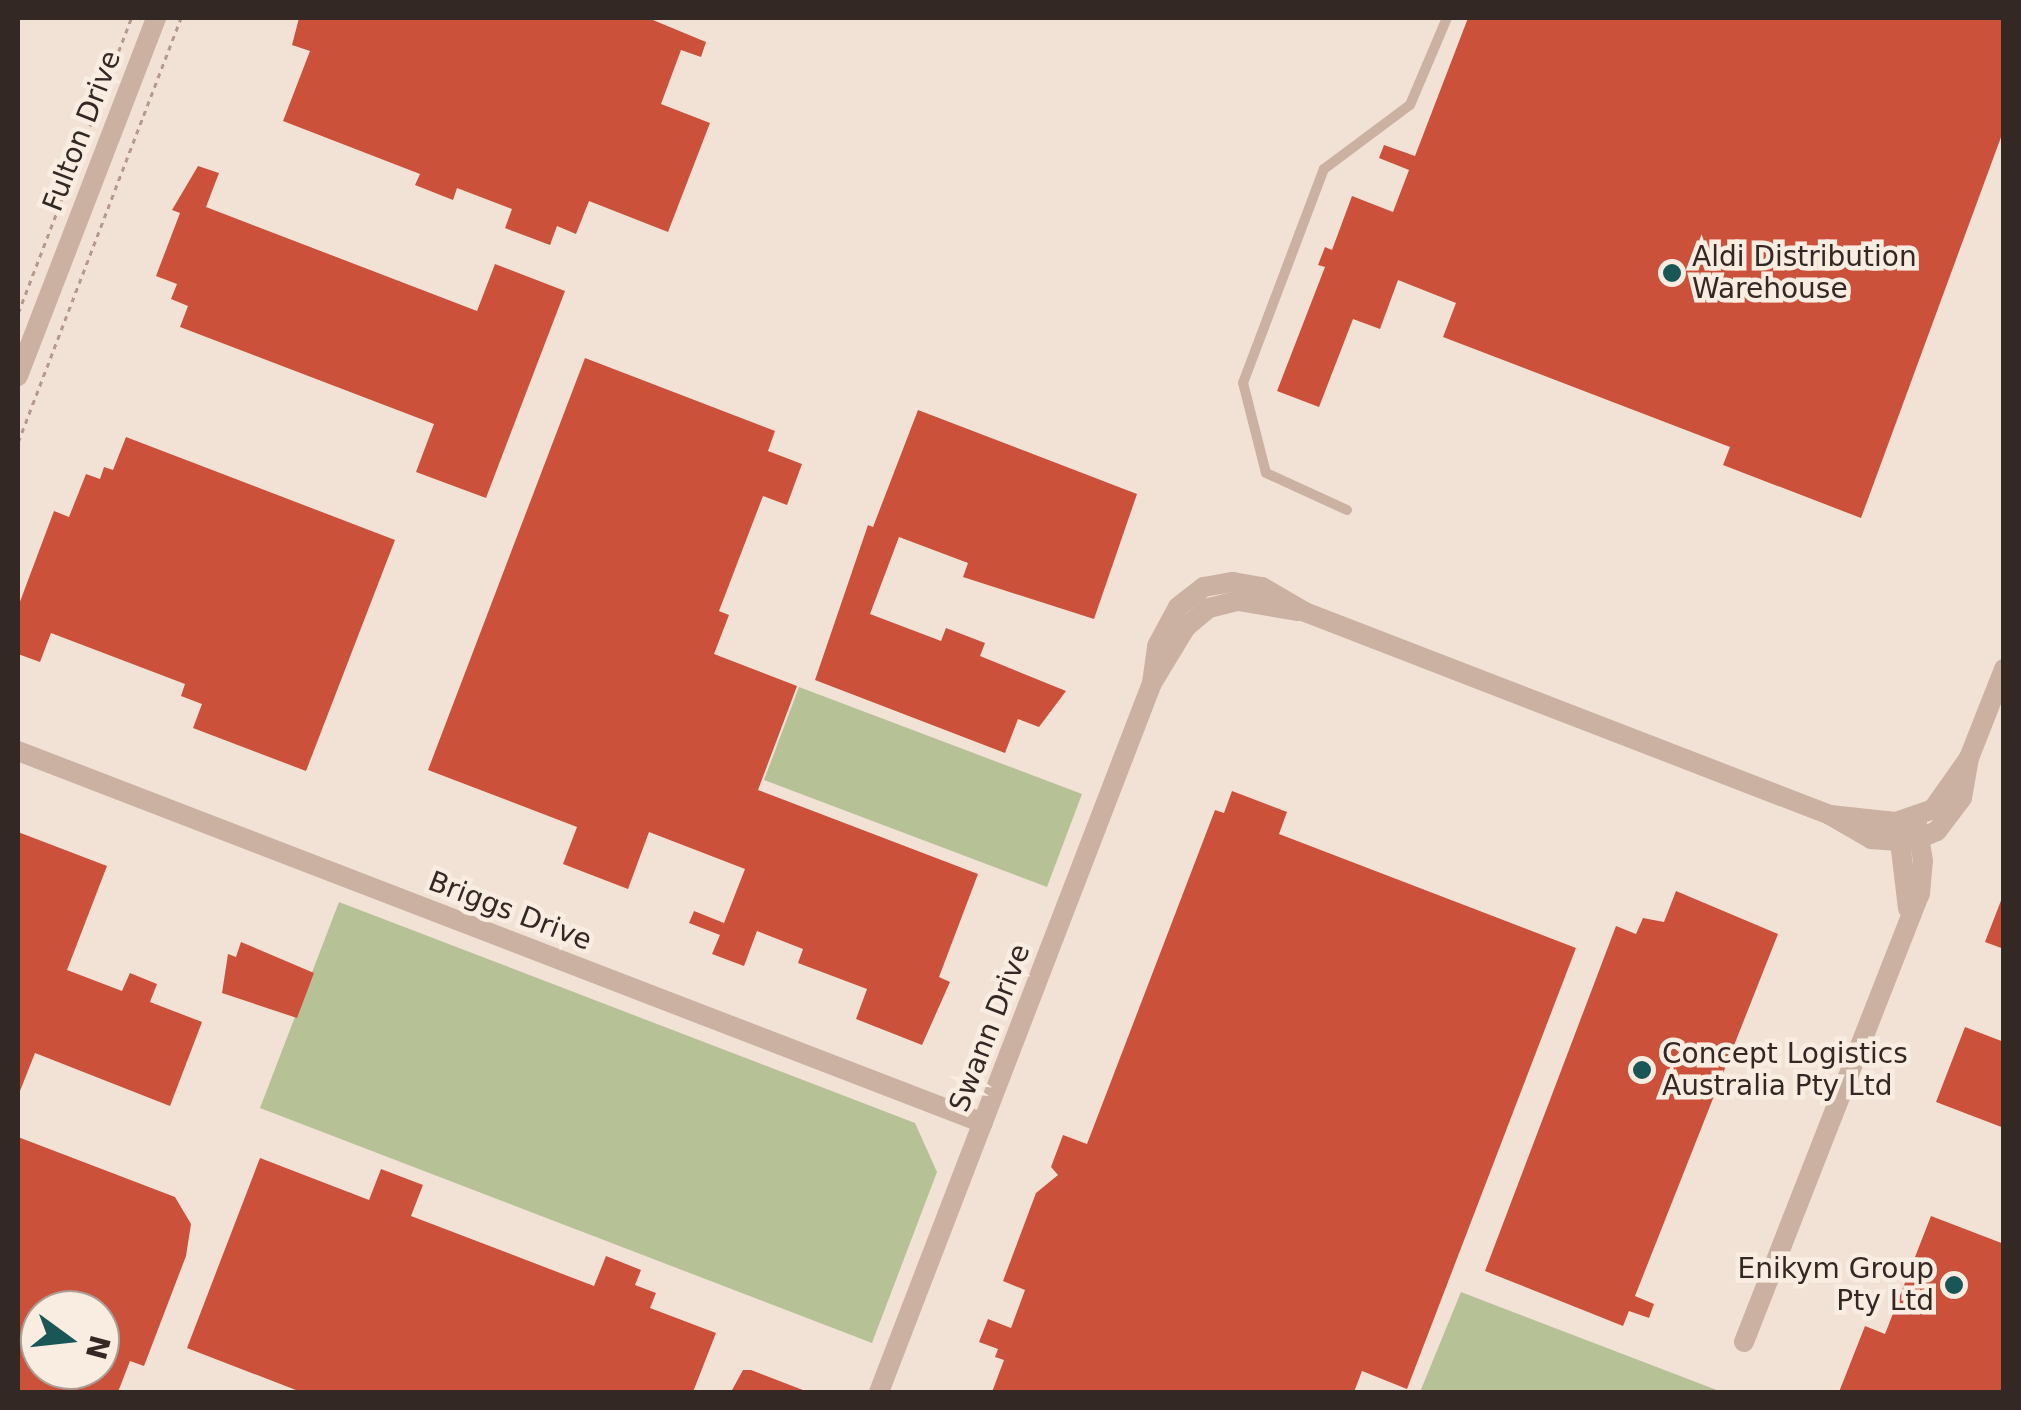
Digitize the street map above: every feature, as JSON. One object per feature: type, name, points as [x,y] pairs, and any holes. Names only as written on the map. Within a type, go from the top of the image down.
[{"type":"street","name":"Fulton Drive","points":[[18,376],[156,18]]},
{"type":"street","name":"Swann Drive","points":[[879,1392],[1152,683],[1166,623],[1204,587],[1250,584],[1305,612],[1830,815],[1854,832],[1908,830]]},
{"type":"street","points":[[1744,1342],[1922,886],[1908,830],[1939,802],[1969,758],[2004,669]]},
{"type":"street","name":"Briggs Drive","points":[[18,751],[983,1123]]},
{"type":"lane","points":[[1347,510],[1266,473],[1243,383],[1324,169],[1410,105],[1446,18]]},
{"type":"path","points":[[18,313],[131,18]]},
{"type":"path","points":[[18,442],[181,18]]},
{"type":"green space","points":[[799,687],[1082,794],[1047,887],[764,780]]},
{"type":"green space","points":[[339,902],[915,1123],[937,1172],[872,1343],[260,1108]]},
{"type":"green space","points":[[1461,1292],[1722,1392],[1420,1392]]},
{"type":"building","points":[[299,18],[648,18],[706,42],[701,57],[681,50],[661,104],[710,123],[668,232],[589,201],[576,234],[557,226],[550,245],[505,228],[512,209],[457,188],[453,200],[415,185],[420,174],[283,121],[310,51],[292,45]]},
{"type":"building","name":"Aldi Distribution Warehouse","points":[[1468,18],[2004,18],[2004,129],[1861,518],[1723,465],[1730,447],[1443,337],[1456,303],[1398,280],[1380,329],[1353,319],[1319,407],[1277,391],[1325,267],[1318,265],[1325,247],[1332,250],[1352,196],[1393,212],[1409,170],[1379,158],[1384,145],[1415,156]]},
{"type":"building","points":[[198,166],[219,173],[206,207],[477,311],[495,264],[565,291],[486,498],[416,472],[434,424],[180,327],[188,306],[171,299],[177,284],[156,276],[180,213],[172,210]]},
{"type":"building","points":[[585,358],[775,431],[768,451],[802,464],[787,505],[763,496],[719,611],[729,615],[714,654],[797,686],[758,790],[978,874],[939,977],[950,982],[922,1045],[856,1019],[867,989],[798,963],[803,949],[757,931],[744,966],[712,954],[720,935],[689,923],[694,911],[724,923],[745,869],[649,832],[628,889],[563,864],[577,827],[428,770]]},
{"type":"building","points":[[918,410],[1137,494],[1094,619],[963,577],[968,563],[899,537],[870,614],[941,641],[946,628],[985,643],[980,656],[1066,691],[1039,727],[1018,719],[1005,753],[815,680],[868,525],[873,527]]},
{"type":"building","points":[[126,437],[395,540],[306,771],[193,728],[202,704],[181,696],[185,684],[51,633],[40,662],[18,654],[18,607],[54,511],[69,517],[86,474],[100,479],[104,467],[113,470]]},
{"type":"building","points":[[1232,791],[1287,812],[1279,834],[1576,948],[1407,1389],[1362,1371],[1354,1392],[992,1392],[1004,1360],[995,1357],[998,1349],[979,1342],[988,1319],[1011,1328],[1025,1290],[1003,1281],[1036,1193],[1058,1175],[1051,1167],[1063,1135],[1087,1144],[1215,810],[1224,813]]},
{"type":"building","points":[[18,832],[107,866],[67,970],[122,991],[130,973],[157,984],[150,1002],[202,1022],[170,1106],[35,1053],[18,1096]]},
{"type":"building","name":"Concept Logistics Australia Pty Ltd","points":[[1676,891],[1778,934],[1635,1296],[1654,1304],[1649,1318],[1629,1311],[1623,1326],[1485,1271],[1616,926],[1636,934],[1643,918],[1664,922]]},
{"type":"building","points":[[2004,898],[2004,949],[1985,942]]},
{"type":"building","points":[[241,942],[314,973],[297,1018],[222,993],[228,954],[236,957]]},
{"type":"building","points":[[1965,1027],[2004,1042],[2004,1128],[1936,1102]]},
{"type":"building","points":[[18,1137],[175,1197],[191,1224],[186,1256],[144,1366],[130,1361],[120,1387],[120,1290],[20,1290],[20,1390],[118,1392],[18,1392]]},
{"type":"building","points":[[260,1158],[369,1200],[381,1169],[423,1185],[411,1216],[594,1286],[606,1256],[641,1270],[635,1285],[656,1293],[650,1308],[716,1333],[693,1392],[301,1392],[187,1348]]},
{"type":"building","name":"Enikym Group Pty Ltd","points":[[1931,1216],[2004,1244],[2004,1392],[1839,1392],[1865,1326],[1885,1334]]},
{"type":"building","points":[[743,1370],[751,1370],[808,1392],[731,1392]]},
{"type":"place","name":"Aldi Distribution Warehouse","points":[[1672,273]]},
{"type":"place","name":"Concept Logistics Australia Pty Ltd","points":[[1642,1070]]},
{"type":"place","name":"Enikym Group Pty Ltd","points":[[1954,1285]]}]
